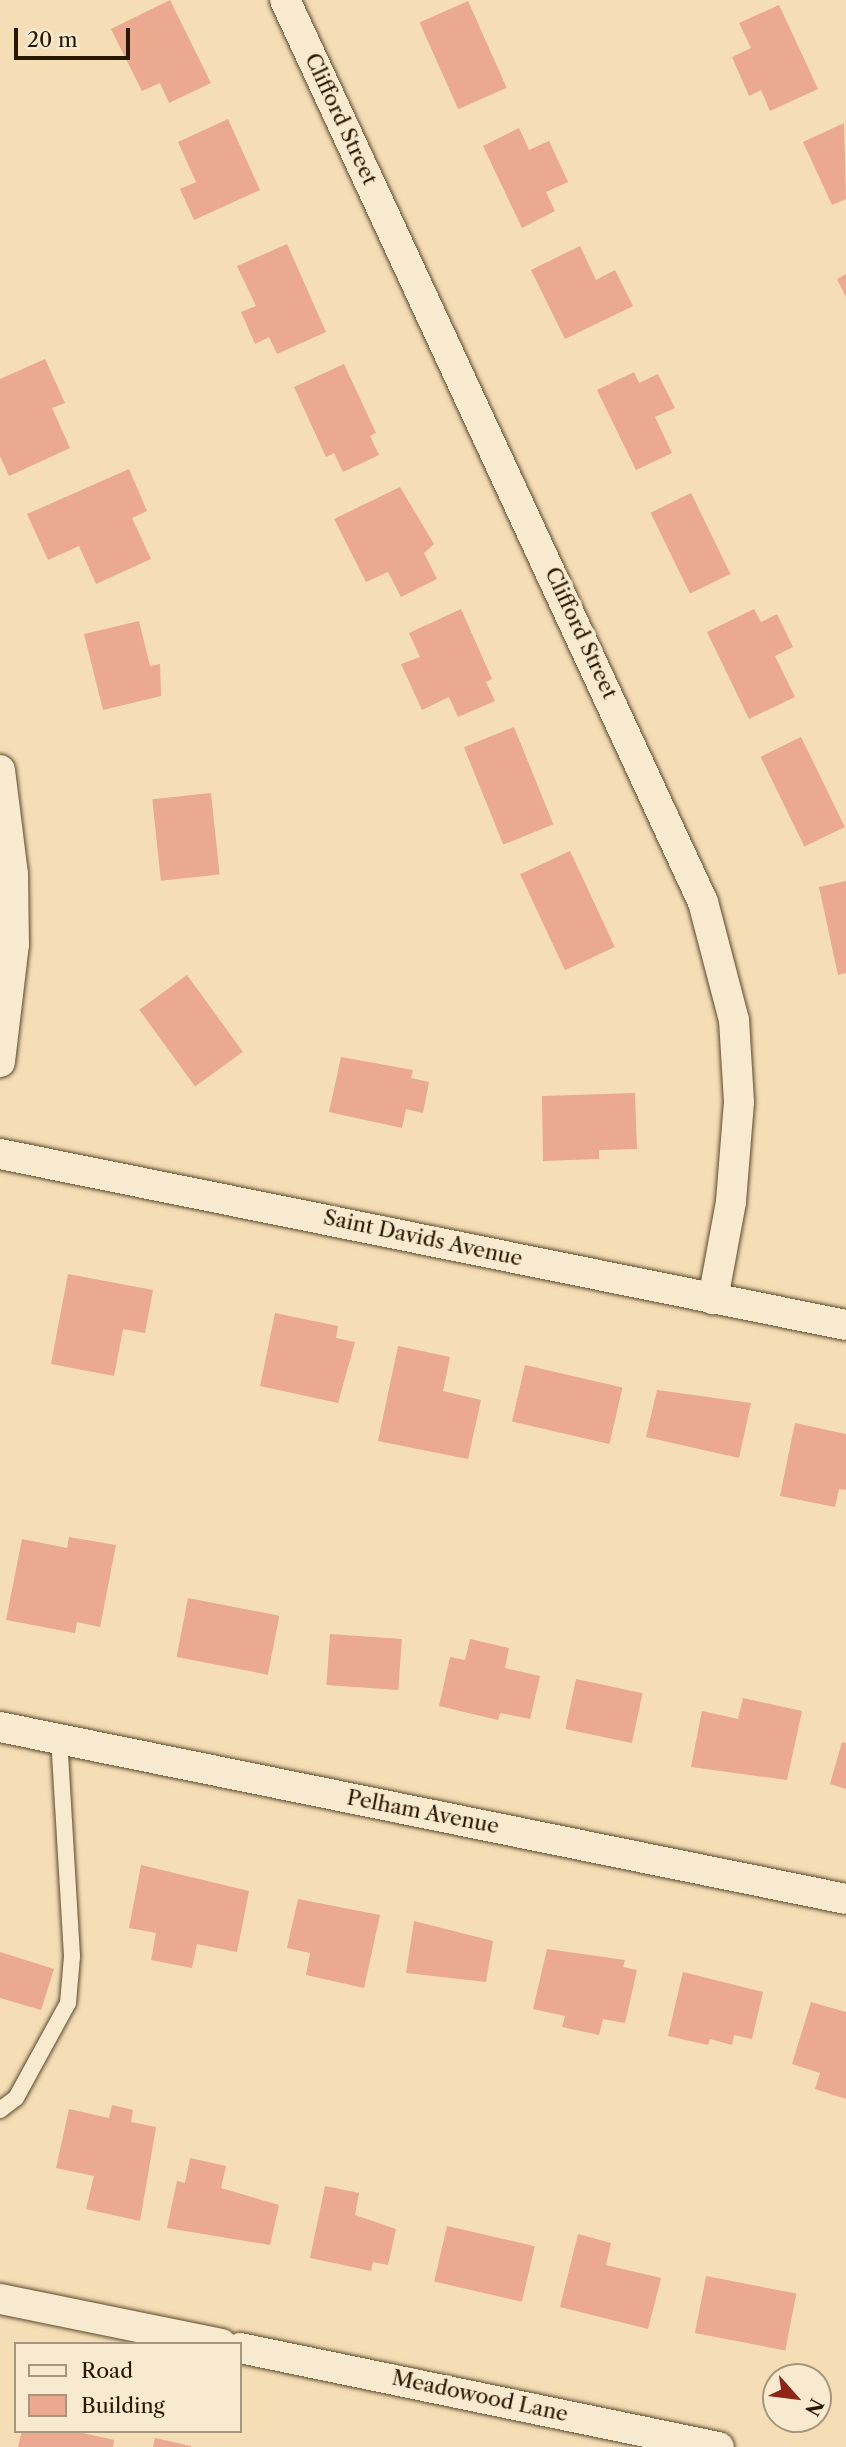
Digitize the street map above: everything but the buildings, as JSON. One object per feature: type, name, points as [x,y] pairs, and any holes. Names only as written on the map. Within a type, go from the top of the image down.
[{"type":"street","name":"Clifford Street","points":[[285,0],[703,902],[734,1020],[739,1102],[732,1202],[713,1299]]},
{"type":"street","points":[[0,770],[13,874],[14,944],[0,1062]]},
{"type":"street","name":"Saint Davids Avenue","points":[[0,1154],[846,1325]]},
{"type":"street","name":"Pelham Avenue","points":[[0,1727],[846,1899]]},
{"type":"street","points":[[0,2299],[211,2342]]},
{"type":"street","name":"Meadowood Lane","points":[[242,2347],[719,2447]]},
{"type":"lane","points":[[0,2109],[16,2098],[68,2003],[72,1956],[59,1739]]}]
